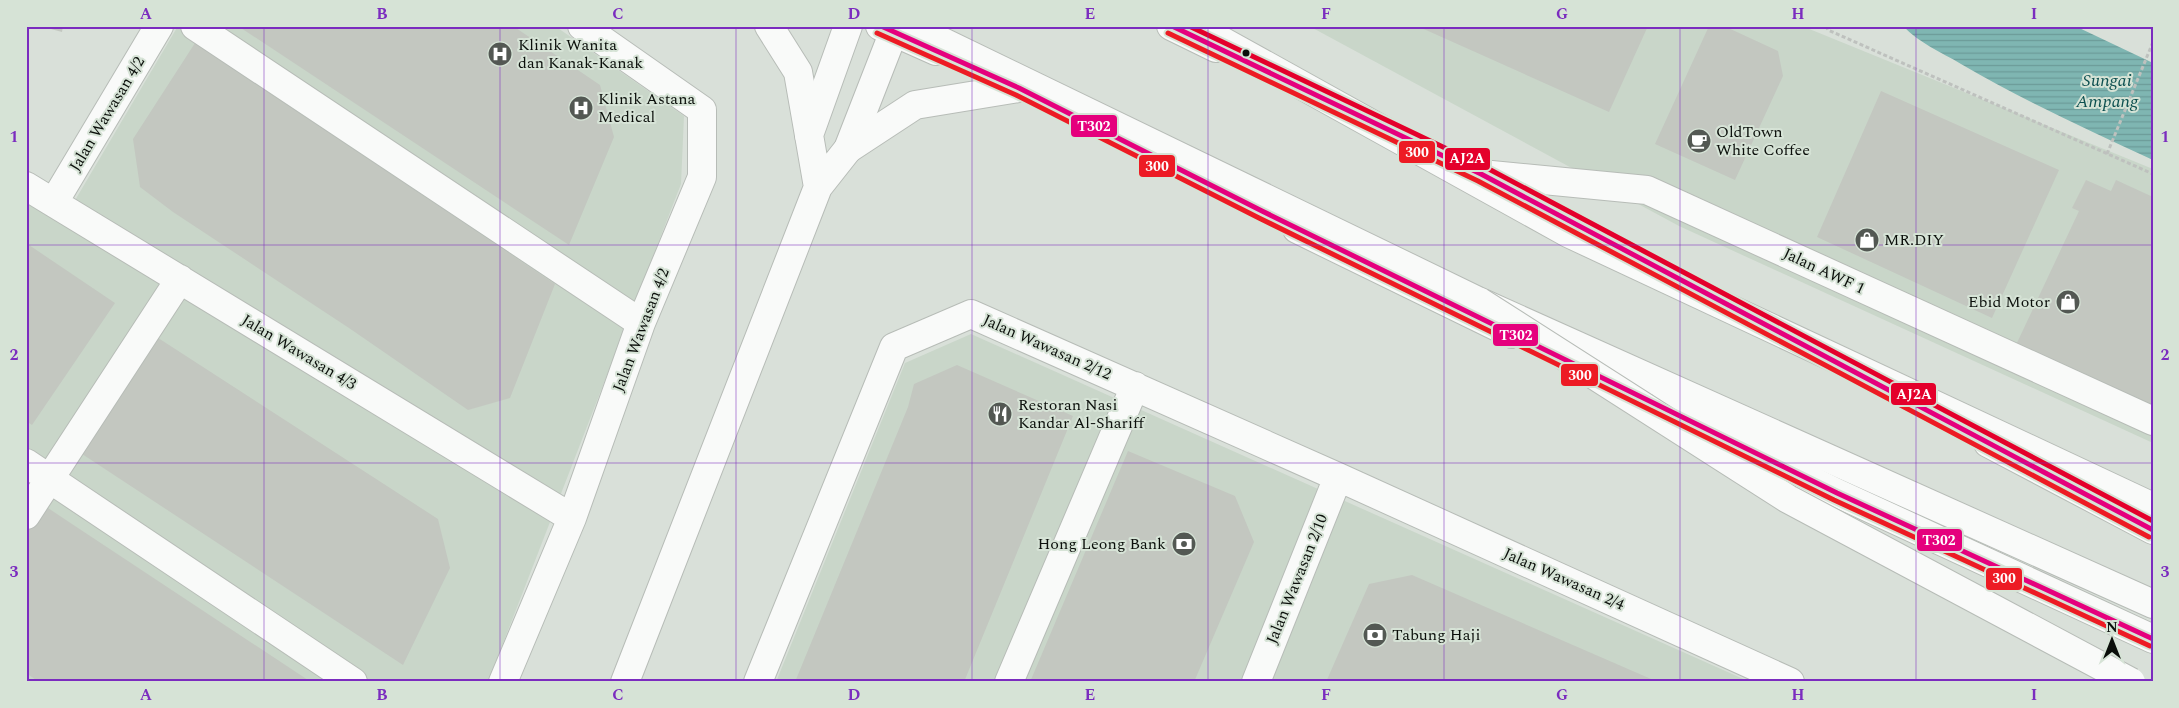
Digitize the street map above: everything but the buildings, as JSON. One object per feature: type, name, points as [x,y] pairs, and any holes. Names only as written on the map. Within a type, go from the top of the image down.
[{"type":"main road","name":"Jalan Wawasan 4/2","points":[[54,202],[160,26]]},
{"type":"main road","points":[[195,26],[641,323]]},
{"type":"main road","name":"Jalan Wawasan 4/2","points":[[503,682],[572,518],[641,323],[702,177],[702,110],[582,26]]},
{"type":"main road","points":[[769,26],[798,72],[818,187]]},
{"type":"main road","points":[[809,135],[848,26]]},
{"type":"main road","points":[[1170,26],[1481,174],[2153,530]]},
{"type":"main road","points":[[1196,26],[1568,233],[2153,507]]},
{"type":"main road","points":[[624,680],[818,187],[848,149],[895,28]]},
{"type":"main road","points":[[895,28],[1262,211],[1828,488],[2153,639]]},
{"type":"main road","points":[[895,28],[1480,302],[2153,604]]},
{"type":"main road","points":[[848,149],[915,106],[1018,88]]},
{"type":"main road","name":"Jalan AWF 1","points":[[1481,174],[1646,190],[2153,421]]},
{"type":"main road","name":"Jalan Wawasan 4/3","points":[[26,186],[572,518]]},
{"type":"main road","points":[[26,515],[180,279]]},
{"type":"main road","points":[[1480,302],[1788,499],[2131,682]]},
{"type":"main road","name":"Jalan Wawasan 2/12","points":[[758,682],[894,347],[971,314],[1338,477]]},
{"type":"main road","points":[[1009,682],[1135,386]]},
{"type":"main road","points":[[26,463],[353,682]]},
{"type":"main road","name":"Jalan Wawasan 2/10","points":[[1258,681],[1338,477]]},
{"type":"main road","name":"Jalan Wawasan 2/4","points":[[1338,477],[1790,682]]},
{"type":"path","points":[[1826,26],[1828,30],[2153,174]]},
{"type":"path","points":[[2107,154],[2153,42]]},
{"type":"shaded area","points":[[178,26],[555,26],[684,116],[681,184],[488,682],[26,682],[26,203],[61,224]]},
{"type":"shaded area","points":[[1309,26],[1802,26],[2153,169],[2153,443],[1679,226]]},
{"type":"shaded area","points":[[971,334],[1750,682],[776,682],[905,363]]},
{"type":"water","name":"Sungai Ampang","points":[[1903,26],[2075,26],[2153,63],[2153,160],[2008,90],[1930,47]]},
{"type":"transit line","name":"T302","points":[[881,26],[1019,88],[1262,211],[1837,493],[2153,639]]},
{"type":"transit line","name":"T302","points":[[1172,26],[1481,174],[2153,530]]},
{"type":"transit line","name":"AJ2A","points":[[1189,26],[1485,167],[2153,521]]},
{"type":"transit line","name":"300","points":[[877,33],[1016,95],[1259,218],[1834,500],[2150,646]]},
{"type":"transit line","name":"300","points":[[1168,33],[1478,181],[2149,537]]},
{"type":"place","name":"Klinik Wanita dan Kanak-Kanak","points":[[500,54]]},
{"type":"place","name":"Klinik Astana Medical","points":[[581,108]]},
{"type":"place","name":"OldTown White Coffee","points":[[1699,141]]},
{"type":"place","name":"MR.DIY","points":[[1867,240]]},
{"type":"place","name":"Ebid Motor","points":[[2068,302]]},
{"type":"place","name":"Restoran Nasi Kandar Al-Shariff","points":[[1000,414]]},
{"type":"place","name":"Hong Leong Bank","points":[[1184,544]]},
{"type":"place","name":"Tabung Haji","points":[[1375,635]]}]
